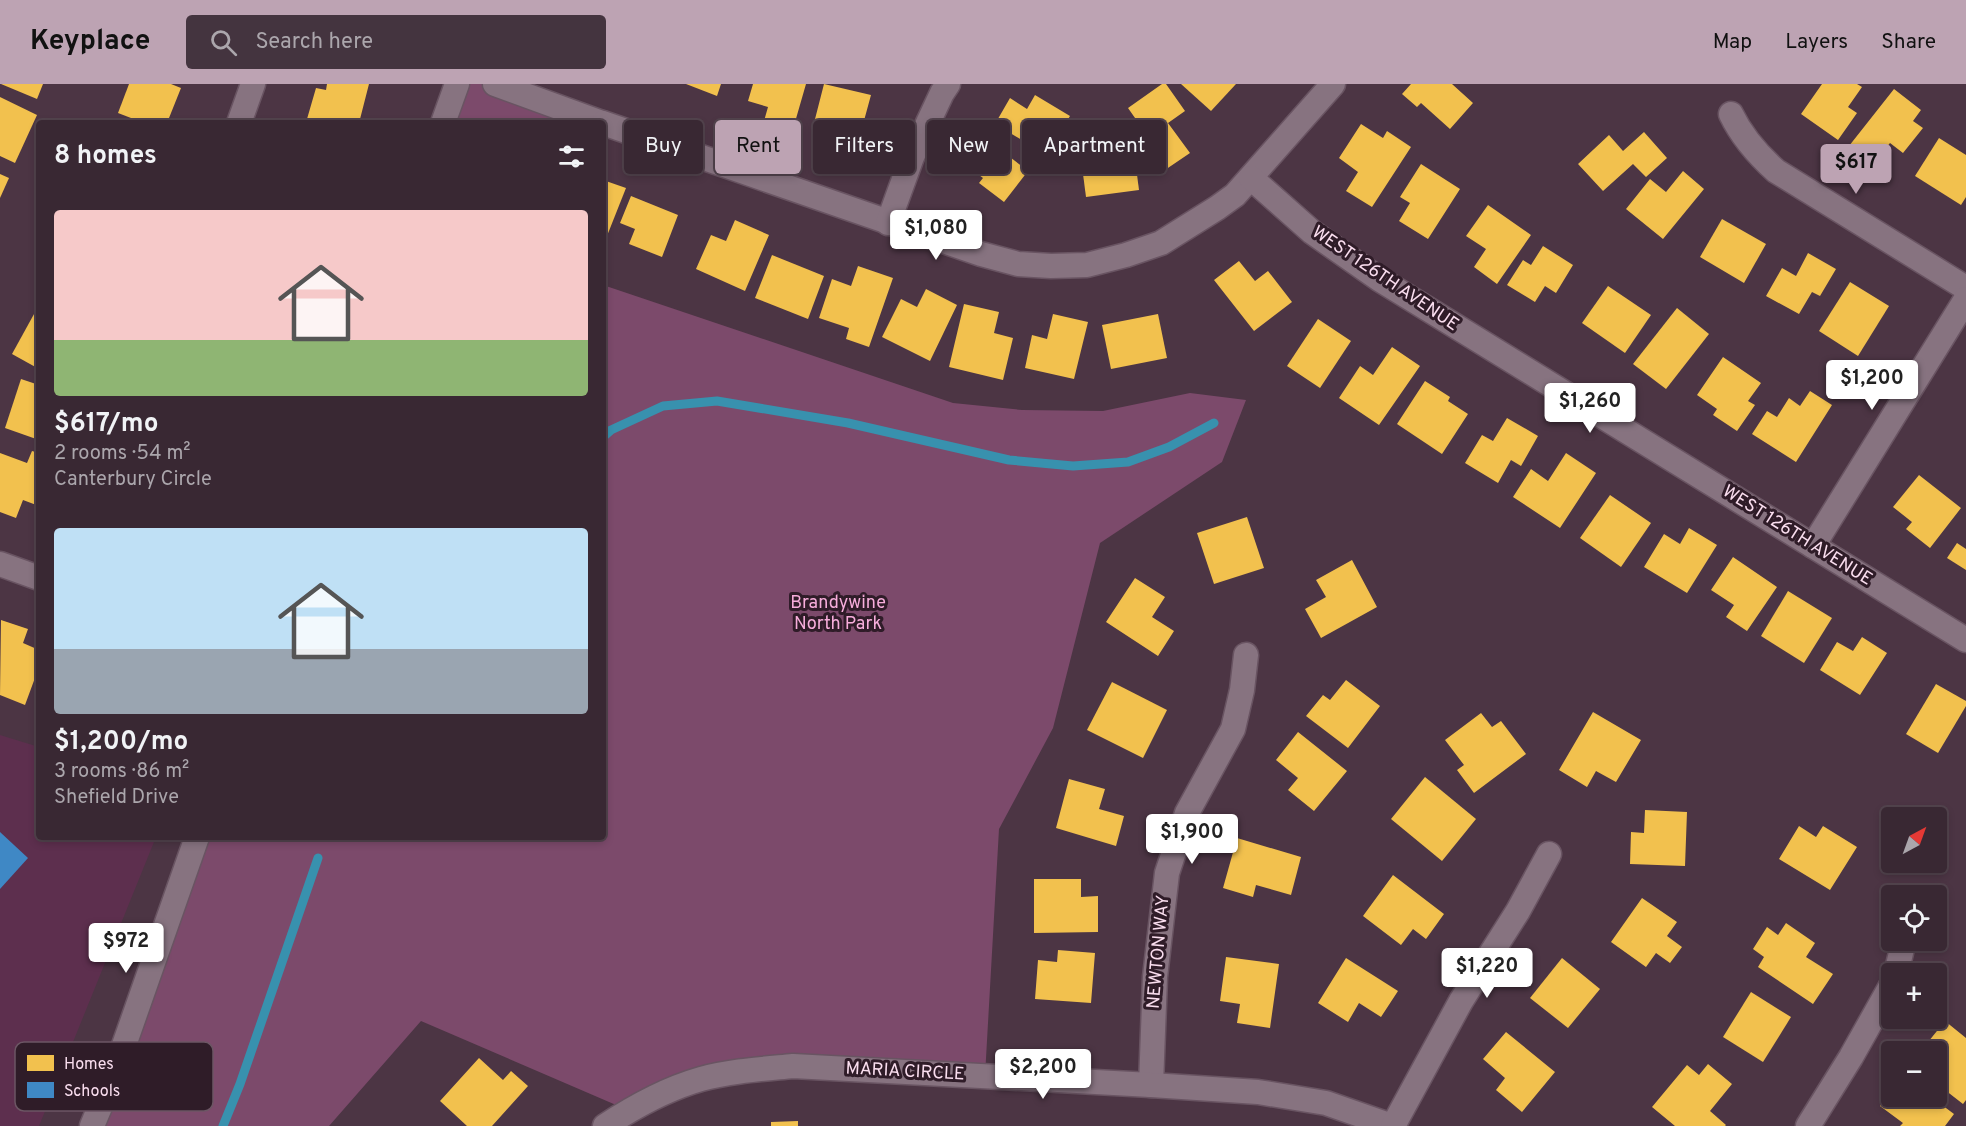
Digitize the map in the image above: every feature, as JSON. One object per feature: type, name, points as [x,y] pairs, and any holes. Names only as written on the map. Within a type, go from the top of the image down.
[{"type":"street","points":[[240,120],[253,84]]},
{"type":"street","points":[[444,120],[457,84]]},
{"type":"street","points":[[495,84],[595,120]]},
{"type":"street","points":[[888,223],[912,157],[948,84]]},
{"type":"street","points":[[606,124],[981,254],[1018,264],[1087,265],[1161,243],[1235,195],[1333,84]]},
{"type":"street","points":[[1731,114],[1740,132],[1757,154],[1776,171],[1966,288]]},
{"type":"street","name":"WEST 126TH AVENUE","points":[[1251,178],[1312,232],[1379,279],[1966,640]]},
{"type":"street","points":[[1813,546],[1966,299]]},
{"type":"street","points":[[0,564],[36,577]]},
{"type":"street","name":"NEWTON WAY","points":[[1151,1085],[1155,977],[1167,873],[1187,813],[1233,729],[1242,690],[1246,655]]},
{"type":"street","points":[[125,1042],[196,840]]},
{"type":"street","points":[[1393,1126],[1461,1001],[1518,911],[1549,854]]},
{"type":"street","points":[[1808,1126],[1881,1004]]},
{"type":"street","name":"MARIA CIRCLE","points":[[605,1126],[651,1098],[690,1083],[741,1072],[793,1066],[1258,1092],[1326,1103],[1393,1126]]},
{"type":"street","points":[[92,1126],[98,1111]]},
{"type":"shaded area","points":[[0,735],[36,746],[36,840],[155,840],[73,1042],[15,1042],[15,1111],[45,1111],[39,1126],[0,1126]]},
{"type":"green space","points":[[457,84],[495,84],[582,120],[444,120]]},
{"type":"green space","name":"Brandywine North Park","points":[[606,286],[953,403],[1022,410],[1103,411],[1190,393],[1246,400],[1222,462],[1100,543],[1053,728],[999,829],[985,1076],[793,1066],[630,1111],[421,1021],[329,1126],[92,1126],[97,1111],[213,1111],[213,1042],[123,1042],[196,840],[606,840]]},
{"type":"building: Homes","points":[[1,84],[43,84],[37,99]]},
{"type":"building: Homes","points":[[129,84],[171,84],[181,88],[168,120],[136,120],[118,113]]},
{"type":"building: Homes","points":[[327,84],[369,84],[360,120],[307,119],[316,88],[326,90]]},
{"type":"building: Homes","points":[[686,84],[721,84],[717,96]]},
{"type":"building: Homes","points":[[753,84],[806,84],[796,120],[764,120],[768,107],[748,101]]},
{"type":"building: Homes","points":[[824,84],[871,95],[864,120],[815,120]]},
{"type":"building: Homes","points":[[1162,84],[1166,84],[1185,111],[1168,123],[1190,153],[1166,169],[1166,120],[1136,120],[1128,108]]},
{"type":"building: Homes","points":[[1181,84],[1236,84],[1211,111]]},
{"type":"building: Homes","points":[[1411,84],[1452,84],[1473,103],[1450,129],[1421,103],[1417,107],[1402,94]]},
{"type":"building: Homes","points":[[1822,84],[1857,84],[1862,87],[1848,107],[1857,113],[1838,140],[1801,114]]},
{"type":"building: Homes","points":[[1894,89],[1921,110],[1913,121],[1923,128],[1903,153],[1890,143],[1873,164],[1849,146]]},
{"type":"building: Homes","points":[[1035,95],[1070,116],[1068,120],[1022,120],[1022,140],[1010,133],[1010,120],[997,120],[1010,98],[1027,109]]},
{"type":"building: Homes","points":[[0,97],[37,115],[15,163],[0,156]]},
{"type":"building: Homes","points":[[1361,124],[1383,138],[1387,131],[1411,147],[1372,207],[1346,191],[1358,172],[1339,158]]},
{"type":"building: Homes","points":[[1644,132],[1667,158],[1646,177],[1633,164],[1603,191],[1578,164],[1609,135],[1623,151]]},
{"type":"building: Homes","points":[[1939,138],[1966,155],[1966,197],[1961,205],[1915,176]]},
{"type":"building: Homes","points":[[1010,157],[1022,166],[1022,174],[1026,174],[1004,202],[979,183],[983,178],[978,174],[1010,174]]},
{"type":"building: Homes","points":[[1421,164],[1460,189],[1428,239],[1399,221],[1410,203],[1400,197]]},
{"type":"building: Homes","points":[[1683,171],[1704,189],[1663,239],[1626,209],[1650,179],[1666,192]]},
{"type":"building: Homes","points":[[0,174],[9,178],[0,198]]},
{"type":"building: Homes","points":[[1083,174],[1137,174],[1139,190],[1086,197]]},
{"type":"building: Homes","points":[[606,181],[626,188],[606,238]]},
{"type":"building: Homes","points":[[631,196],[678,215],[662,257],[629,244],[635,229],[620,223]]},
{"type":"building: Homes","points":[[1488,205],[1531,235],[1497,284],[1474,267],[1486,249],[1466,236]]},
{"type":"building: Homes","points":[[1722,219],[1766,244],[1744,283],[1700,257]]},
{"type":"building: Homes","points":[[735,220],[769,235],[745,291],[696,269],[711,235],[726,241]]},
{"type":"building: Homes","points":[[1543,246],[1573,265],[1556,293],[1545,286],[1535,302],[1507,285],[1523,260],[1531,265]]},
{"type":"building: Homes","points":[[1808,253],[1836,269],[1820,296],[1812,292],[1799,314],[1766,296],[1782,268],[1796,276]]},
{"type":"building: Homes","points":[[772,255],[824,276],[808,319],[755,298]]},
{"type":"building: Homes","points":[[1239,261],[1255,281],[1268,271],[1292,302],[1254,331],[1214,280]]},
{"type":"building: Homes","points":[[858,266],[893,278],[869,347],[846,339],[849,328],[819,318],[832,279],[851,286]]},
{"type":"building: Homes","points":[[1850,282],[1889,306],[1858,356],[1819,331]]},
{"type":"building: Homes","points":[[1608,286],[1651,315],[1625,353],[1582,323]]},
{"type":"building: Homes","points":[[926,289],[957,305],[930,361],[882,337],[901,299],[917,307]]},
{"type":"building: Homes","points":[[964,304],[999,312],[994,333],[1013,338],[1003,380],[949,367]]},
{"type":"building: Homes","points":[[1677,308],[1709,334],[1666,389],[1633,364]]},
{"type":"building: Homes","points":[[36,310],[36,367],[12,354]]},
{"type":"building: Homes","points":[[1053,314],[1088,322],[1074,379],[1025,368],[1032,335],[1047,339]]},
{"type":"building: Homes","points":[[1158,314],[1167,358],[1111,369],[1102,325]]},
{"type":"building: Homes","points":[[1318,319],[1351,341],[1320,388],[1287,366]]},
{"type":"building: Homes","points":[[1392,347],[1420,366],[1379,425],[1339,398],[1360,366],[1373,375]]},
{"type":"building: Homes","points":[[1723,357],[1761,383],[1748,401],[1755,405],[1737,431],[1713,415],[1717,409],[1697,395]]},
{"type":"building: Homes","points":[[21,379],[36,384],[36,439],[5,428]]},
{"type":"building: Homes","points":[[1425,381],[1450,397],[1448,401],[1468,414],[1442,454],[1397,424]]},
{"type":"building: Homes","points":[[1810,391],[1832,405],[1796,462],[1752,434],[1767,411],[1777,417],[1789,398],[1800,406]]},
{"type":"building: Homes","points":[[1507,418],[1538,436],[1521,466],[1511,460],[1498,483],[1465,463],[1482,435],[1493,441]]},
{"type":"building: Homes","points":[[32,451],[36,452],[36,505],[23,500],[16,518],[0,512],[0,453],[27,463]]},
{"type":"building: Homes","points":[[1566,453],[1596,473],[1560,528],[1513,497],[1531,469],[1548,481]]},
{"type":"building: Homes","points":[[1919,475],[1961,508],[1930,548],[1906,529],[1912,522],[1893,507]]},
{"type":"building: Homes","points":[[1610,495],[1651,523],[1621,567],[1580,538]]},
{"type":"building: Homes","points":[[1247,517],[1264,568],[1214,584],[1197,533]]},
{"type":"building: Homes","points":[[1689,528],[1717,545],[1687,593],[1644,567],[1664,534],[1680,544]]},
{"type":"building: Homes","points":[[1957,543],[1966,549],[1966,570],[1947,558]]},
{"type":"building: Homes","points":[[1733,557],[1777,587],[1747,631],[1726,617],[1734,605],[1711,590]]},
{"type":"building: Homes","points":[[1352,560],[1377,607],[1321,638],[1305,609],[1326,597],[1316,580]]},
{"type":"building: Homes","points":[[1135,578],[1165,597],[1152,617],[1174,631],[1158,656],[1106,622]]},
{"type":"building: Homes","points":[[1788,591],[1832,618],[1804,663],[1761,636]]},
{"type":"building: Homes","points":[[1,620],[28,629],[23,643],[36,649],[36,675],[25,705],[0,695]]},
{"type":"building: Homes","points":[[1862,637],[1887,653],[1860,695],[1820,670],[1837,642],[1853,651]]},
{"type":"building: Homes","points":[[1346,680],[1380,706],[1348,748],[1306,716],[1323,695],[1330,700]]},
{"type":"building: Homes","points":[[1112,682],[1167,710],[1143,758],[1087,730]]},
{"type":"building: Homes","points":[[1936,684],[1966,701],[1966,706],[1938,753],[1906,734]]},
{"type":"building: Homes","points":[[1593,712],[1641,740],[1616,782],[1596,771],[1587,787],[1559,770]]},
{"type":"building: Homes","points":[[1481,713],[1492,727],[1501,721],[1526,754],[1474,793],[1457,770],[1464,765],[1445,740]]},
{"type":"building: Homes","points":[[1298,732],[1347,771],[1314,811],[1288,790],[1298,778],[1276,760]]},
{"type":"building: Homes","points":[[1425,777],[1476,819],[1442,861],[1391,819]]},
{"type":"building: Homes","points":[[1069,779],[1105,789],[1099,809],[1124,816],[1116,846],[1056,828]]},
{"type":"building: Homes","points":[[1645,810],[1687,812],[1685,866],[1630,864],[1631,832],[1644,833]]},
{"type":"building: Homes","points":[[1799,826],[1816,837],[1823,826],[1857,847],[1830,890],[1779,859]]},
{"type":"building: Homes","points":[[1237,838],[1301,857],[1291,895],[1256,885],[1253,897],[1223,888]]},
{"type":"building: Homes","points":[[1393,875],[1444,914],[1426,939],[1413,929],[1401,945],[1363,916]]},
{"type":"building: Homes","points":[[1034,879],[1081,879],[1081,897],[1098,896],[1098,932],[1034,933]]},
{"type":"building: Homes","points":[[1642,898],[1677,922],[1667,936],[1682,947],[1670,963],[1656,953],[1646,967],[1611,942]]},
{"type":"building: Homes","points":[[1786,923],[1815,943],[1806,957],[1833,974],[1813,1004],[1758,967],[1764,957],[1753,949],[1767,927],[1778,935]]},
{"type":"building: Homes","points":[[1058,950],[1095,953],[1091,1003],[1035,999],[1038,960],[1057,962]]},
{"type":"building: Homes","points":[[1226,957],[1279,964],[1270,1028],[1237,1023],[1240,1004],[1220,1001]]},
{"type":"building: Homes","points":[[1346,958],[1398,991],[1381,1017],[1359,1003],[1348,1022],[1318,1003]]},
{"type":"building: Homes","points":[[1562,958],[1600,989],[1568,1028],[1530,998]]},
{"type":"building: Homes","points":[[1751,992],[1791,1017],[1763,1062],[1723,1037]]},
{"type":"building: Homes","points":[[1947,1023],[1966,1038],[1966,1100],[1963,1104],[1947,1092],[1947,1041],[1929,1041],[1939,1029],[1947,1029]]},
{"type":"building: Homes","points":[[1506,1032],[1555,1072],[1522,1112],[1496,1090],[1505,1078],[1483,1059]]},
{"type":"building: Homes","points":[[479,1058],[503,1080],[511,1071],[528,1086],[492,1126],[467,1126],[440,1101]]},
{"type":"building: Homes","points":[[1708,1064],[1732,1084],[1710,1111],[1725,1126],[1675,1126],[1652,1107],[1687,1065],[1699,1075]]},
{"type":"building: Homes","points":[[1881,1107],[1945,1107],[1954,1114],[1945,1126],[1900,1126],[1903,1123]]},
{"type":"building: Homes","points":[[798,1121],[798,1126],[771,1126],[771,1122]]},
{"type":"building: Schools","points":[[0,832],[28,858],[0,889]]},
{"type":"waterway","points":[[606,434],[663,406],[717,401],[848,423],[1009,460],[1073,466],[1128,462],[1169,447],[1214,423]]},
{"type":"waterway","points":[[223,1126],[240,1084],[318,858]]}]
